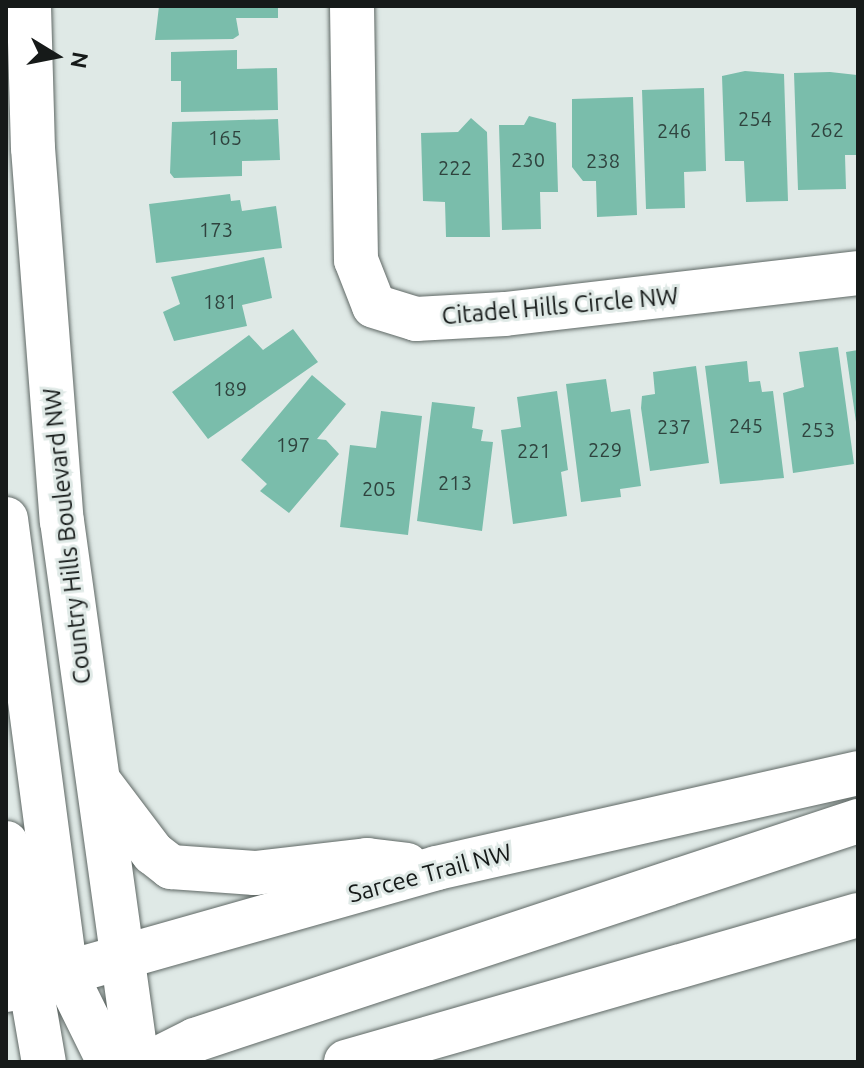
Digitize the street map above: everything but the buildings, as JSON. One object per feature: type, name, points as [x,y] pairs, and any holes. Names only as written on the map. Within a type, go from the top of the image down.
[{"type":"main road","name":"Country Hills Boulevard NW","points":[[29,6],[33,148],[62,521],[137,1062]]},
{"type":"main road","name":"Citadel Hills Circle NW","points":[[352,6],[356,260],[374,306],[416,319],[505,314],[858,273]]},
{"type":"main road","points":[[6,519],[42,1016]]},
{"type":"main road","name":"Sarcee Trail NW","points":[[42,1016],[122,960],[437,868],[858,773]]},
{"type":"main road","points":[[98,780],[153,853],[171,867],[255,873],[367,860],[437,868]]},
{"type":"main road","points":[[151,1062],[195,1040],[858,821]]},
{"type":"main road","points":[[6,843],[42,1016],[89,1062]]},
{"type":"main road","points":[[346,1062],[858,915]]},
{"type":"main road","points":[[452,1062],[531,1009]]},
{"type":"main road","points":[[42,1016],[109,1062]]}]
